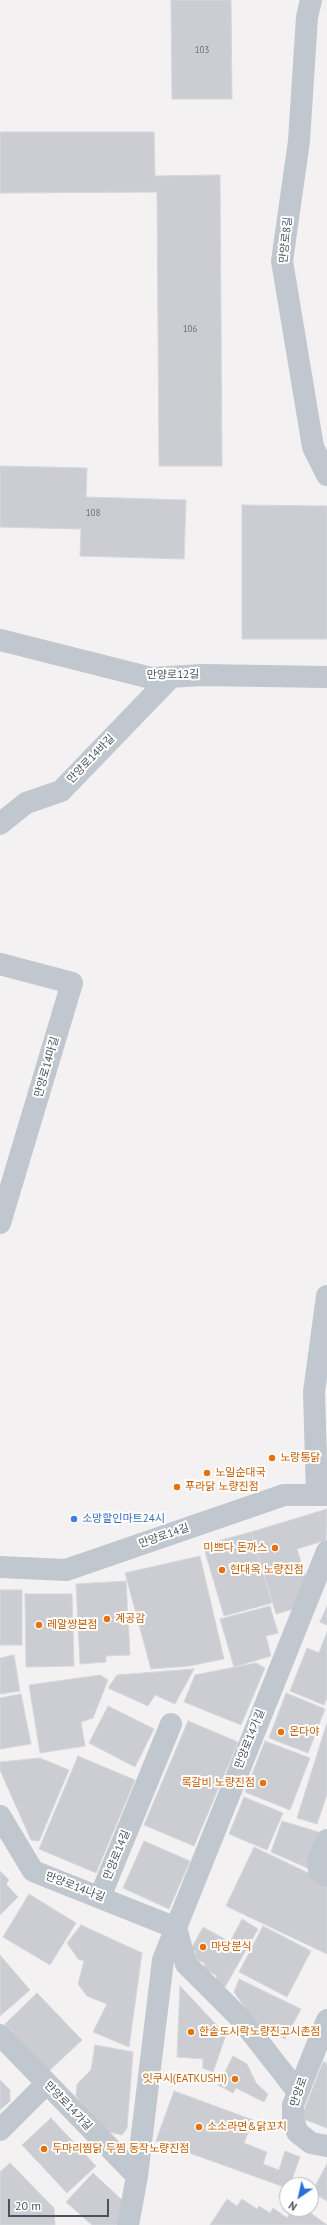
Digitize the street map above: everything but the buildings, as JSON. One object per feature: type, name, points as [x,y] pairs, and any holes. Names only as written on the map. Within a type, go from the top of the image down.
[{"type":"street","name":"만양로8길","points":[[311,0],[307,17],[299,141],[282,261],[312,447],[327,475]]},
{"type":"street","name":"만양로12길","points":[[0,640],[151,678],[202,675],[327,677]]},
{"type":"street","name":"만양로14바길","points":[[0,824],[26,803],[61,791],[171,677]]},
{"type":"street","name":"만양로14마길","points":[[0,964],[72,983],[0,1223]]},
{"type":"street","points":[[322,1495],[314,1392],[327,1296]]},
{"type":"street","name":"만양로14길","points":[[0,1567],[66,1570],[284,1495],[322,1495]]},
{"type":"street","name":"만양로14가길","points":[[128,2225],[137,2176],[163,1960],[327,1551]]},
{"type":"street","name":"만양로14길","points":[[100,1897],[171,1724]]},
{"type":"street","name":"만양로14나길","points":[[0,1816],[33,1871],[176,1928]]},
{"type":"street","points":[[327,1840],[318,1861],[319,1871],[327,1876]]},
{"type":"street","points":[[176,1928],[186,1964],[240,2018],[298,2092]]},
{"type":"street","name":"만양로","points":[[327,2020],[293,2105],[293,2118],[297,2132],[310,2143],[327,2146]]},
{"type":"street","name":"만양로14가길","points":[[0,2035],[137,2176]]},
{"type":"street","points":[[0,2130],[46,2084]]},
{"type":"place","name":"노랑통닭","points":[[272,1458]]},
{"type":"place","name":"노일순대국","points":[[207,1473]]},
{"type":"place","name":"푸라닭 노량진점","points":[[177,1487]]},
{"type":"place","name":"소망할인마트24시","points":[[74,1519]]},
{"type":"place","name":"미쁘다 돈까스","points":[[275,1548]]},
{"type":"place","name":"현대옥 노량진점","points":[[222,1570]]},
{"type":"place","name":"계공감","points":[[107,1619]]},
{"type":"place","name":"레알짱본점","points":[[39,1625]]},
{"type":"place","name":"온다야","points":[[281,1732]]},
{"type":"place","name":"록갈비 노량진점","points":[[263,1783]]},
{"type":"place","name":"마당분식","points":[[203,1947]]},
{"type":"place","name":"한솥도시락노량진고시촌점","points":[[191,2032]]},
{"type":"place","name":"잇쿠시(EATKUSHI)","points":[[235,2079]]},
{"type":"place","name":"소소라면&닭꼬치","points":[[199,2127]]},
{"type":"place","name":"두마리찜닭 두찜 동작노량진점","points":[[44,2149]]}]
